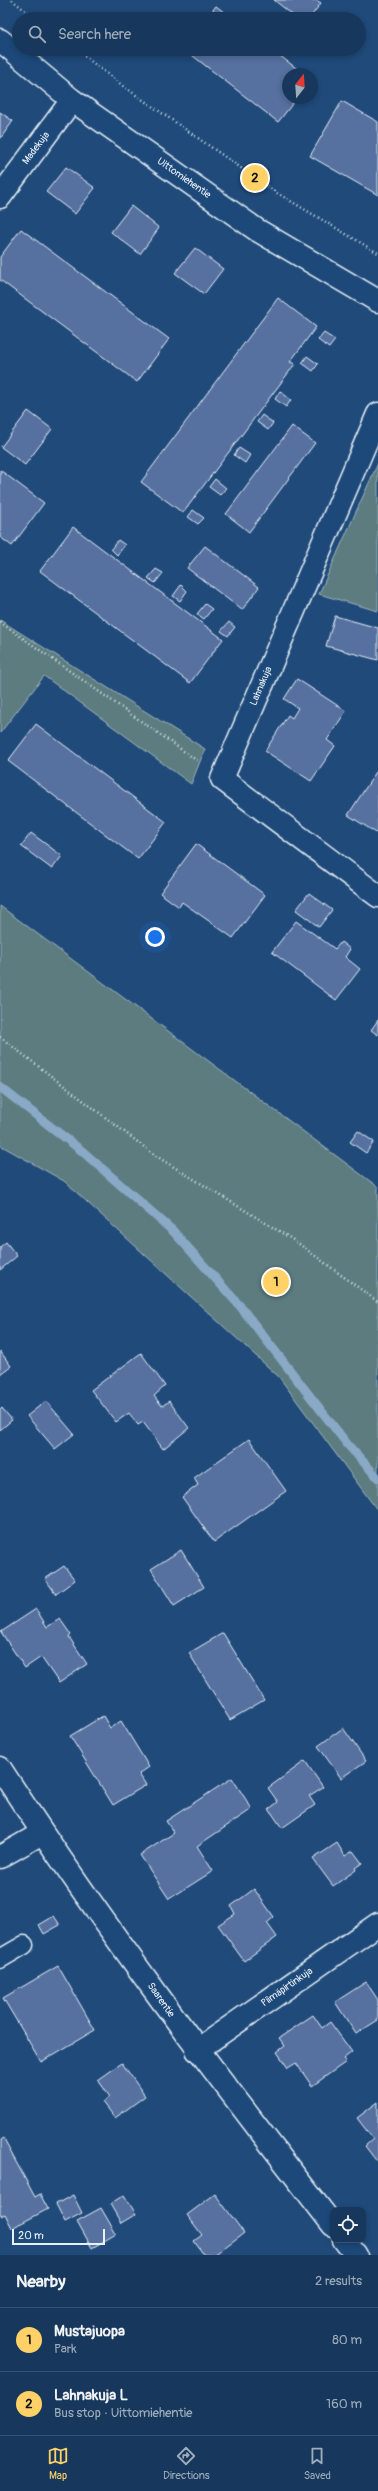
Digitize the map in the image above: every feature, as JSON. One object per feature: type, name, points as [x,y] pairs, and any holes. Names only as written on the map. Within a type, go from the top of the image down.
[{"type":"street","name":"Uittomiehentie","points":[[0,40],[12,50]]},
{"type":"street","name":"Uittomiehentie","points":[[19,56],[72,100],[257,230],[378,301]]},
{"type":"street","name":"Madekuja","points":[[0,197],[72,100]]},
{"type":"street","name":"Lahnakuja","points":[[222,779],[378,414]]},
{"type":"street","points":[[222,779],[378,896]]},
{"type":"street","name":"Saarentie","points":[[0,1768],[42,1833],[196,2050],[330,2221]]},
{"type":"street","points":[[0,1857],[42,1833]]},
{"type":"street","name":"Piimäpirtinkuja","points":[[196,2050],[378,1924]]},
{"type":"street","points":[[346,2243],[356,2255]]},
{"type":"lane","points":[[0,1959],[24,1945]]},
{"type":"path","points":[[12,0],[27,12]]},
{"type":"path","points":[[84,56],[123,86],[277,193],[378,253]]},
{"type":"path","points":[[0,622],[222,779]]},
{"type":"path","points":[[0,1037],[156,1156],[295,1241],[378,1302]]},
{"type":"green space","points":[[378,463],[378,611],[319,594]]},
{"type":"green space","points":[[0,620],[205,749],[191,784],[44,676],[0,733]]},
{"type":"green space","points":[[0,906],[378,1187],[378,1511],[279,1377],[64,1181],[0,1145]]},
{"type":"building","points":[[274,0],[316,0],[321,3],[314,12],[289,12]]},
{"type":"building","points":[[216,6],[224,12],[211,12]]},
{"type":"building","points":[[193,56],[280,56],[296,68],[282,68],[282,104],[292,104],[278,122]]},
{"type":"building","points":[[342,101],[378,122],[378,195],[310,156]]},
{"type":"building","points":[[0,112],[13,121],[0,139]]},
{"type":"building","points":[[66,167],[95,188],[75,214],[46,192]]},
{"type":"building","points":[[131,206],[159,228],[140,254],[111,232]]},
{"type":"building","points":[[21,229],[169,339],[137,382],[0,280],[0,257]]},
{"type":"building","points":[[195,248],[223,269],[204,294],[175,273]]},
{"type":"building","points":[[278,298],[316,327],[290,362],[295,364],[183,513],[141,482]]},
{"type":"building","points":[[324,333],[335,340],[329,348],[318,340]]},
{"type":"building","points":[[307,356],[318,364],[313,371],[302,363]]},
{"type":"building","points":[[280,391],[291,400],[286,407],[275,399]]},
{"type":"building","points":[[28,411],[52,429],[25,465],[1,447]]},
{"type":"building","points":[[262,415],[273,423],[268,430],[257,422]]},
{"type":"building","points":[[292,426],[315,443],[249,532],[226,514]]},
{"type":"building","points":[[239,448],[250,455],[245,463],[234,455]]},
{"type":"building","points":[[0,470],[44,503],[12,546],[0,537]]},
{"type":"building","points":[[215,479],[226,488],[220,495],[209,487]]},
{"type":"building","points":[[193,510],[204,518],[198,524],[188,517]]},
{"type":"building","points":[[73,527],[223,639],[190,683],[40,571]]},
{"type":"building","points":[[118,540],[125,545],[117,555],[111,549]]},
{"type":"building","points":[[205,546],[259,587],[242,610],[187,568]]},
{"type":"building","points":[[156,569],[163,573],[155,583],[148,578]]},
{"type":"building","points":[[181,585],[187,591],[180,601],[173,596]]},
{"type":"building","points":[[205,604],[212,609],[204,619],[197,614]]},
{"type":"building","points":[[335,616],[378,628],[378,660],[326,646]]},
{"type":"building","points":[[229,622],[235,627],[228,636],[221,631]]},
{"type":"building","points":[[297,679],[346,711],[327,740],[335,746],[311,781],[265,751],[288,715],[292,718],[298,708],[284,699]]},
{"type":"building","points":[[36,724],[166,822],[138,859],[8,761]]},
{"type":"building","points":[[376,772],[378,773],[378,834],[348,815]]},
{"type":"building","points":[[31,833],[62,856],[52,869],[21,846]]},
{"type":"building","points":[[196,844],[265,895],[233,938],[182,902],[179,907],[160,893]]},
{"type":"building","points":[[309,893],[332,910],[319,927],[296,910]]},
{"type":"building","points":[[296,921],[335,949],[341,942],[350,949],[345,957],[360,969],[336,1000],[272,952]]},
{"type":"building","points":[[378,1020],[378,1035],[371,1030]]},
{"type":"building","points":[[358,1131],[374,1142],[366,1153],[350,1142]]},
{"type":"building","points":[[6,1242],[17,1256],[0,1270],[0,1247]]},
{"type":"building","points":[[0,1351],[11,1366],[0,1374]]},
{"type":"building","points":[[141,1353],[165,1386],[154,1396],[162,1406],[169,1401],[189,1428],[163,1449],[143,1422],[138,1425],[129,1413],[116,1422],[91,1390]]},
{"type":"building","points":[[46,1401],[74,1434],[55,1449],[27,1416]]},
{"type":"building","points":[[2,1408],[12,1420],[0,1430],[0,1410]]},
{"type":"building","points":[[249,1439],[286,1491],[214,1542],[182,1497],[198,1485],[194,1478]]},
{"type":"building","points":[[181,1550],[204,1587],[174,1606],[151,1569]]},
{"type":"building","points":[[64,1566],[75,1580],[56,1594],[45,1579]]},
{"type":"building","points":[[36,1609],[47,1627],[60,1619],[71,1635],[69,1637],[87,1664],[59,1683],[41,1657],[25,1668],[1,1632]]},
{"type":"building","points":[[223,1633],[264,1700],[230,1720],[189,1653]]},
{"type":"building","points":[[103,1716],[110,1728],[121,1721],[149,1767],[139,1774],[146,1785],[113,1805],[70,1736]]},
{"type":"building","points":[[343,1728],[366,1761],[341,1778],[318,1746]]},
{"type":"building","points":[[305,1761],[323,1787],[309,1796],[315,1805],[282,1828],[269,1809],[278,1802],[268,1788]]},
{"type":"building","points":[[232,1778],[252,1809],[197,1846],[213,1871],[169,1899],[140,1855],[174,1833],[166,1821]]},
{"type":"building","points":[[337,1843],[345,1856],[353,1851],[362,1863],[355,1868],[356,1870],[333,1886],[313,1859]]},
{"type":"building","points":[[254,1889],[274,1917],[267,1923],[277,1937],[244,1961],[218,1925],[235,1914],[231,1906]]},
{"type":"building","points":[[54,1916],[60,1925],[44,1934],[39,1925]]},
{"type":"building","points":[[58,1966],[95,2030],[41,2062],[3,1998]]},
{"type":"building","points":[[366,1982],[378,2000],[378,2020],[356,2034],[335,2002]]},
{"type":"building","points":[[313,2015],[322,2028],[330,2022],[352,2052],[343,2059],[346,2062],[312,2086],[296,2063],[288,2068],[277,2052],[285,2046],[279,2038]]},
{"type":"building","points":[[122,2063],[145,2096],[115,2118],[103,2102],[110,2097],[98,2080]]},
{"type":"building","points":[[378,2102],[378,2163],[365,2146],[373,2139],[357,2118]]},
{"type":"building","points":[[3,2138],[35,2197],[40,2194],[48,2209],[12,2228],[5,2214],[1,2216],[0,2214],[0,2140]]},
{"type":"building","points":[[215,2194],[244,2233],[214,2255],[204,2255],[194,2241],[202,2235],[187,2215]]},
{"type":"building","points":[[73,2195],[82,2213],[65,2222],[56,2204]]},
{"type":"building","points":[[124,2195],[136,2214],[121,2223],[110,2204]]},
{"type":"building","points":[[101,2208],[116,2234],[92,2248],[77,2221]]},
{"type":"waterway","points":[[0,1087],[82,1151],[173,1231],[240,1306],[348,1445],[378,1478]]},
{"type":"place","name":"Lahnakuja L","points":[[255,178]]},
{"type":"place","name":"Mustajuopa","points":[[276,1282]]}]
